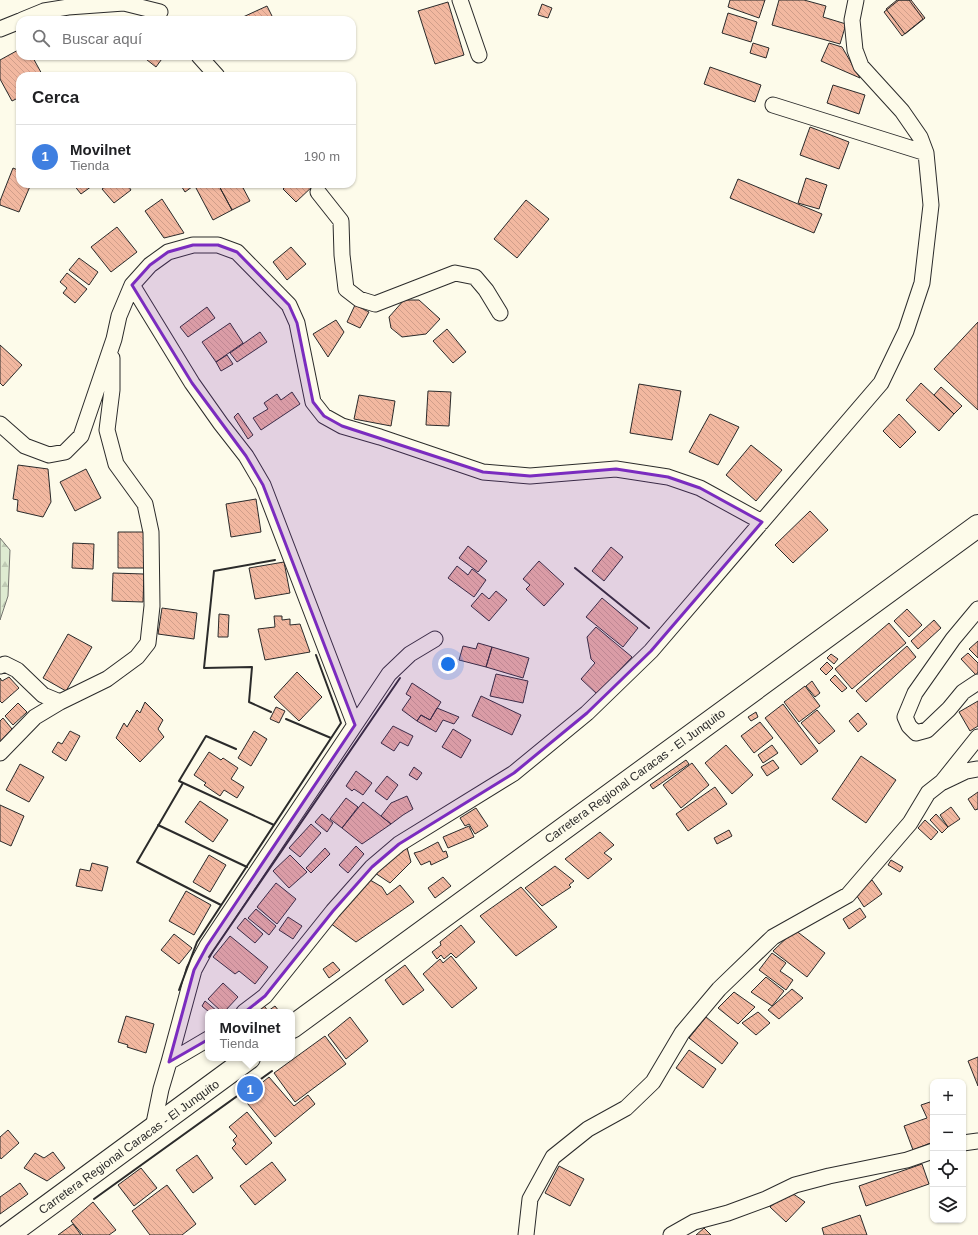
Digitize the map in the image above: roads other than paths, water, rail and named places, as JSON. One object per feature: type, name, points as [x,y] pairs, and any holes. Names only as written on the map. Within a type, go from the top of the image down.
[{"type":"main road","name":"Carretera Regional Caracas - El Junquito","points":[[295,1025],[978,526]]},
{"type":"main road","name":"Carretera Regional Caracas - El Junquito","points":[[8,1235],[245,1061]]},
{"type":"street","points":[[150,0],[163,16]]},
{"type":"street","points":[[460,0],[479,55]]},
{"type":"street","points":[[248,1009],[265,996],[333,911],[372,868],[388,853],[399,844],[514,773],[586,713],[651,650],[880,383],[906,331],[922,283],[931,205],[926,153],[920,137],[902,111],[862,66],[855,50],[852,20],[856,0]]},
{"type":"street","points":[[31,16],[44,11],[68,7],[124,3],[163,16]]},
{"type":"street","points":[[0,29],[16,22]]},
{"type":"street","points":[[203,60],[213,72]]},
{"type":"street","points":[[773,105],[926,153]]},
{"type":"street","points":[[318,192],[341,221],[342,255],[346,289],[360,299],[375,304],[455,273],[475,277],[486,290],[500,314]]},
{"type":"street","points":[[0,424],[25,446],[49,455],[65,452],[81,436],[114,339],[119,316],[132,285],[150,265],[168,252],[193,245],[218,245],[237,252],[289,305],[297,323],[313,402],[324,416],[342,426],[380,437],[483,472],[530,476],[616,469],[668,477],[700,488],[762,522]]},
{"type":"street","points":[[132,285],[192,383],[246,456],[263,485],[355,725]]},
{"type":"street","points":[[0,753],[35,717],[60,702],[107,679],[137,657],[148,643],[152,606],[151,532],[145,504],[116,464],[108,430],[112,390],[114,339]]},
{"type":"street","points":[[978,609],[953,639],[915,693],[905,717],[908,726],[916,733],[927,730],[949,709],[963,692],[978,682]]},
{"type":"street","points":[[153,1128],[161,1089],[194,970],[207,946],[389,674],[410,654],[435,639]]},
{"type":"street","points":[[0,666],[5,664],[17,670],[43,695],[60,702]]},
{"type":"street","points":[[526,1235],[530,1200],[553,1157],[588,1129],[626,1108],[653,1082],[682,1033],[720,989],[773,937],[848,895],[910,822],[928,793],[942,782],[978,737]]},
{"type":"street","points":[[942,782],[966,771],[978,769]]},
{"type":"street","points":[[169,1062],[205,1042]]},
{"type":"street","points":[[966,1143],[978,1141]]},
{"type":"street","points":[[671,1235],[694,1222],[728,1213],[795,1185],[829,1176],[907,1160],[930,1152]]},
{"type":"place","name":"Movilnet","points":[[250,1089]]}]
